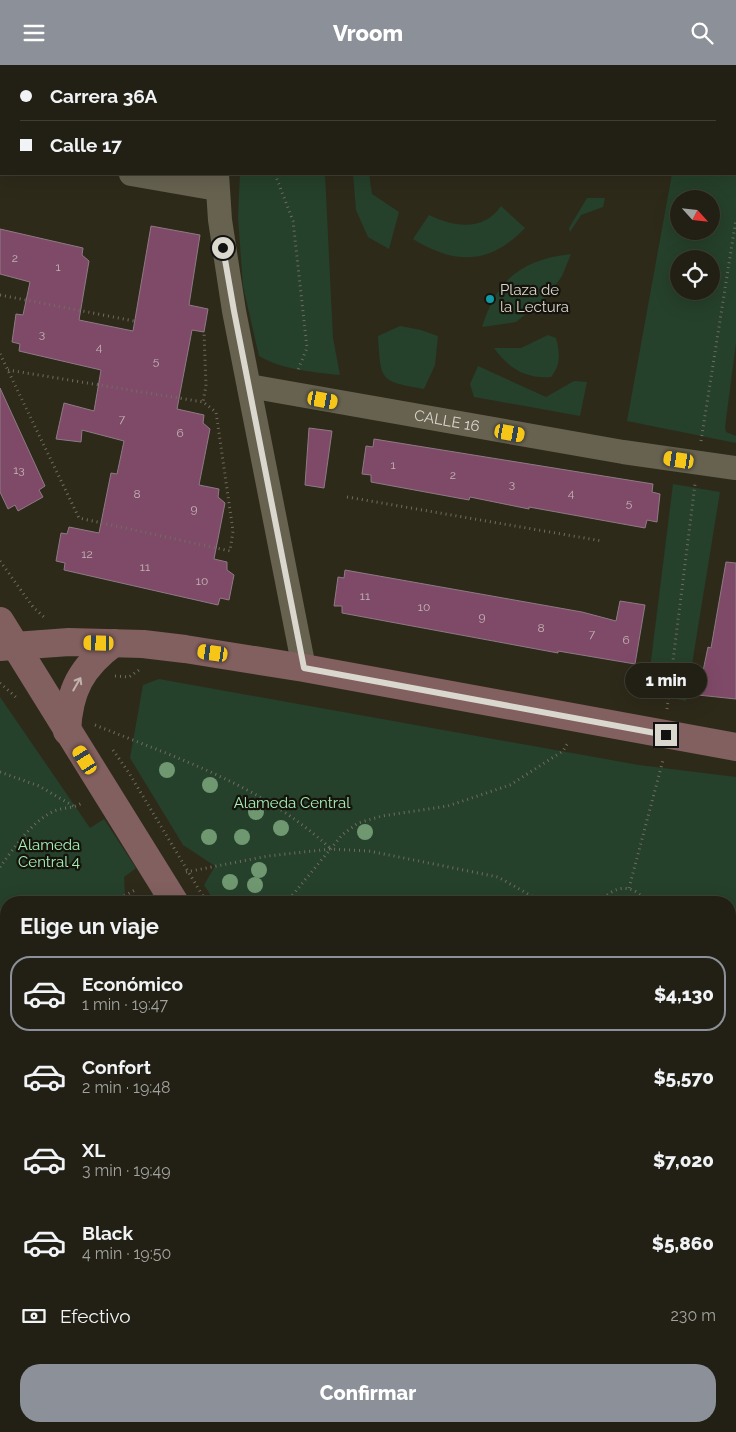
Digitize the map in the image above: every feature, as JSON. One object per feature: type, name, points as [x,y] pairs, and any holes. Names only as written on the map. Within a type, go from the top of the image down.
[{"type":"street","points":[[143,175],[217,181],[225,263],[304,668]]},
{"type":"street","name":"CALLE 16","points":[[248,386],[622,452],[736,469]]},
{"type":"street","points":[[0,621],[8,647],[67,731],[168,891]]},
{"type":"street","points":[[8,647],[68,642],[143,644],[185,649],[304,668],[736,747]]},
{"type":"street","points":[[67,731],[70,701],[78,682],[99,654],[114,643]]},
{"type":"path","points":[[275,175],[293,221],[308,348],[295,376]]},
{"type":"path","points":[[0,295],[134,321]]},
{"type":"path","points":[[203,402],[206,387],[204,332]]},
{"type":"path","points":[[0,354],[78,518],[230,551],[233,531],[216,412],[203,402],[8,370]]},
{"type":"path","points":[[290,375],[305,377]]},
{"type":"path","points":[[692,441],[710,445]]},
{"type":"path","points":[[346,497],[602,541]]},
{"type":"path","points":[[100,733],[78,682],[129,677],[141,669]]},
{"type":"path","points":[[0,683],[15,698],[30,703],[44,696]]},
{"type":"path","points":[[95,725],[217,774],[259,795],[296,818],[331,849]]},
{"type":"path","points":[[628,888],[664,756],[666,735]]},
{"type":"path","points":[[560,739],[579,742]]},
{"type":"path","points":[[292,896],[342,835],[358,823],[382,815],[448,806],[510,785],[563,751],[570,741]]},
{"type":"path","points":[[111,748],[129,773],[203,896]]},
{"type":"path","points":[[0,772],[39,786],[76,807]]},
{"type":"path","points":[[0,867],[17,843],[54,811],[76,807],[129,773]]},
{"type":"path","points":[[168,891],[189,871],[268,855],[331,849],[369,851],[498,877],[532,896]]},
{"type":"path","points":[[607,896],[613,890],[628,888],[636,891],[640,896]]},
{"type":"green space","points":[[240,175],[325,175],[333,338],[340,375],[288,367],[259,356],[243,286],[238,217]]},
{"type":"green space","points":[[353,175],[369,175],[372,194],[399,212],[389,249],[368,237],[356,210]]},
{"type":"green space","points":[[672,175],[736,175],[736,343],[725,427],[726,432],[736,436],[736,443],[627,421]]},
{"type":"green space","points":[[587,198],[605,198],[603,207],[581,215],[570,232],[569,228]]},
{"type":"green space","points":[[501,206],[525,228],[499,249],[485,255],[458,257],[428,248],[413,239],[429,215],[448,222],[468,225],[486,220]]},
{"type":"green space","points":[[571,254],[562,276],[548,296],[516,322],[482,327],[495,296],[513,275],[538,261]]},
{"type":"green space","points":[[400,326],[438,336],[435,365],[424,389],[390,381],[382,370],[378,336]]},
{"type":"green space","points":[[548,335],[556,338],[559,354],[557,368],[551,377],[534,376],[518,371],[505,361],[494,348],[521,348]]},
{"type":"green space","points":[[478,366],[546,397],[574,381],[587,382],[580,416],[474,397],[470,384]]},
{"type":"green space","points":[[673,484],[720,492],[686,701],[647,693]]},
{"type":"green space","name":"Alameda Central","points":[[159,679],[639,765],[736,777],[736,896],[211,896],[204,885],[215,866],[183,845],[130,758],[143,685]]},
{"type":"green space","name":"Alameda Central 4","points":[[0,697],[90,828],[104,819],[136,868],[124,877],[125,895],[128,896],[0,896]]},
{"type":"building","points":[[151,226],[200,235],[189,305],[208,309],[204,332],[192,330],[177,409],[204,415],[203,423],[210,429],[199,485],[219,489],[218,497],[225,503],[214,559],[227,562],[227,570],[234,575],[229,600],[220,598],[218,605],[64,570],[65,563],[56,561],[61,533],[67,534],[69,527],[99,533],[111,473],[117,474],[124,441],[82,430],[81,442],[56,439],[64,403],[94,411],[101,370],[19,351],[20,344],[12,342],[16,314],[23,315],[30,282],[0,274],[0,229],[83,248],[82,255],[89,261],[79,320],[133,331]]},
{"type":"building","points":[[0,388],[45,486],[39,490],[43,497],[18,511],[15,505],[8,509],[0,492]]},
{"type":"building","points":[[309,428],[332,431],[324,488],[305,485]]},
{"type":"building","points":[[374,439],[653,484],[652,492],[660,494],[657,522],[647,520],[645,528],[529,507],[529,509],[470,497],[469,500],[371,482],[371,475],[362,474],[366,446],[373,447]]},
{"type":"building","points":[[726,562],[736,563],[736,699],[698,695],[708,647],[711,648]]},
{"type":"building","points":[[345,570],[582,612],[616,621],[620,601],[645,605],[635,664],[558,651],[558,653],[342,613],[342,606],[334,606],[338,577],[344,578]]},
{"type":"place","name":"Plaza de la Lectura","points":[[490,299]]},
{"type":"route","points":[[223,248],[304,668],[666,735]]}]
